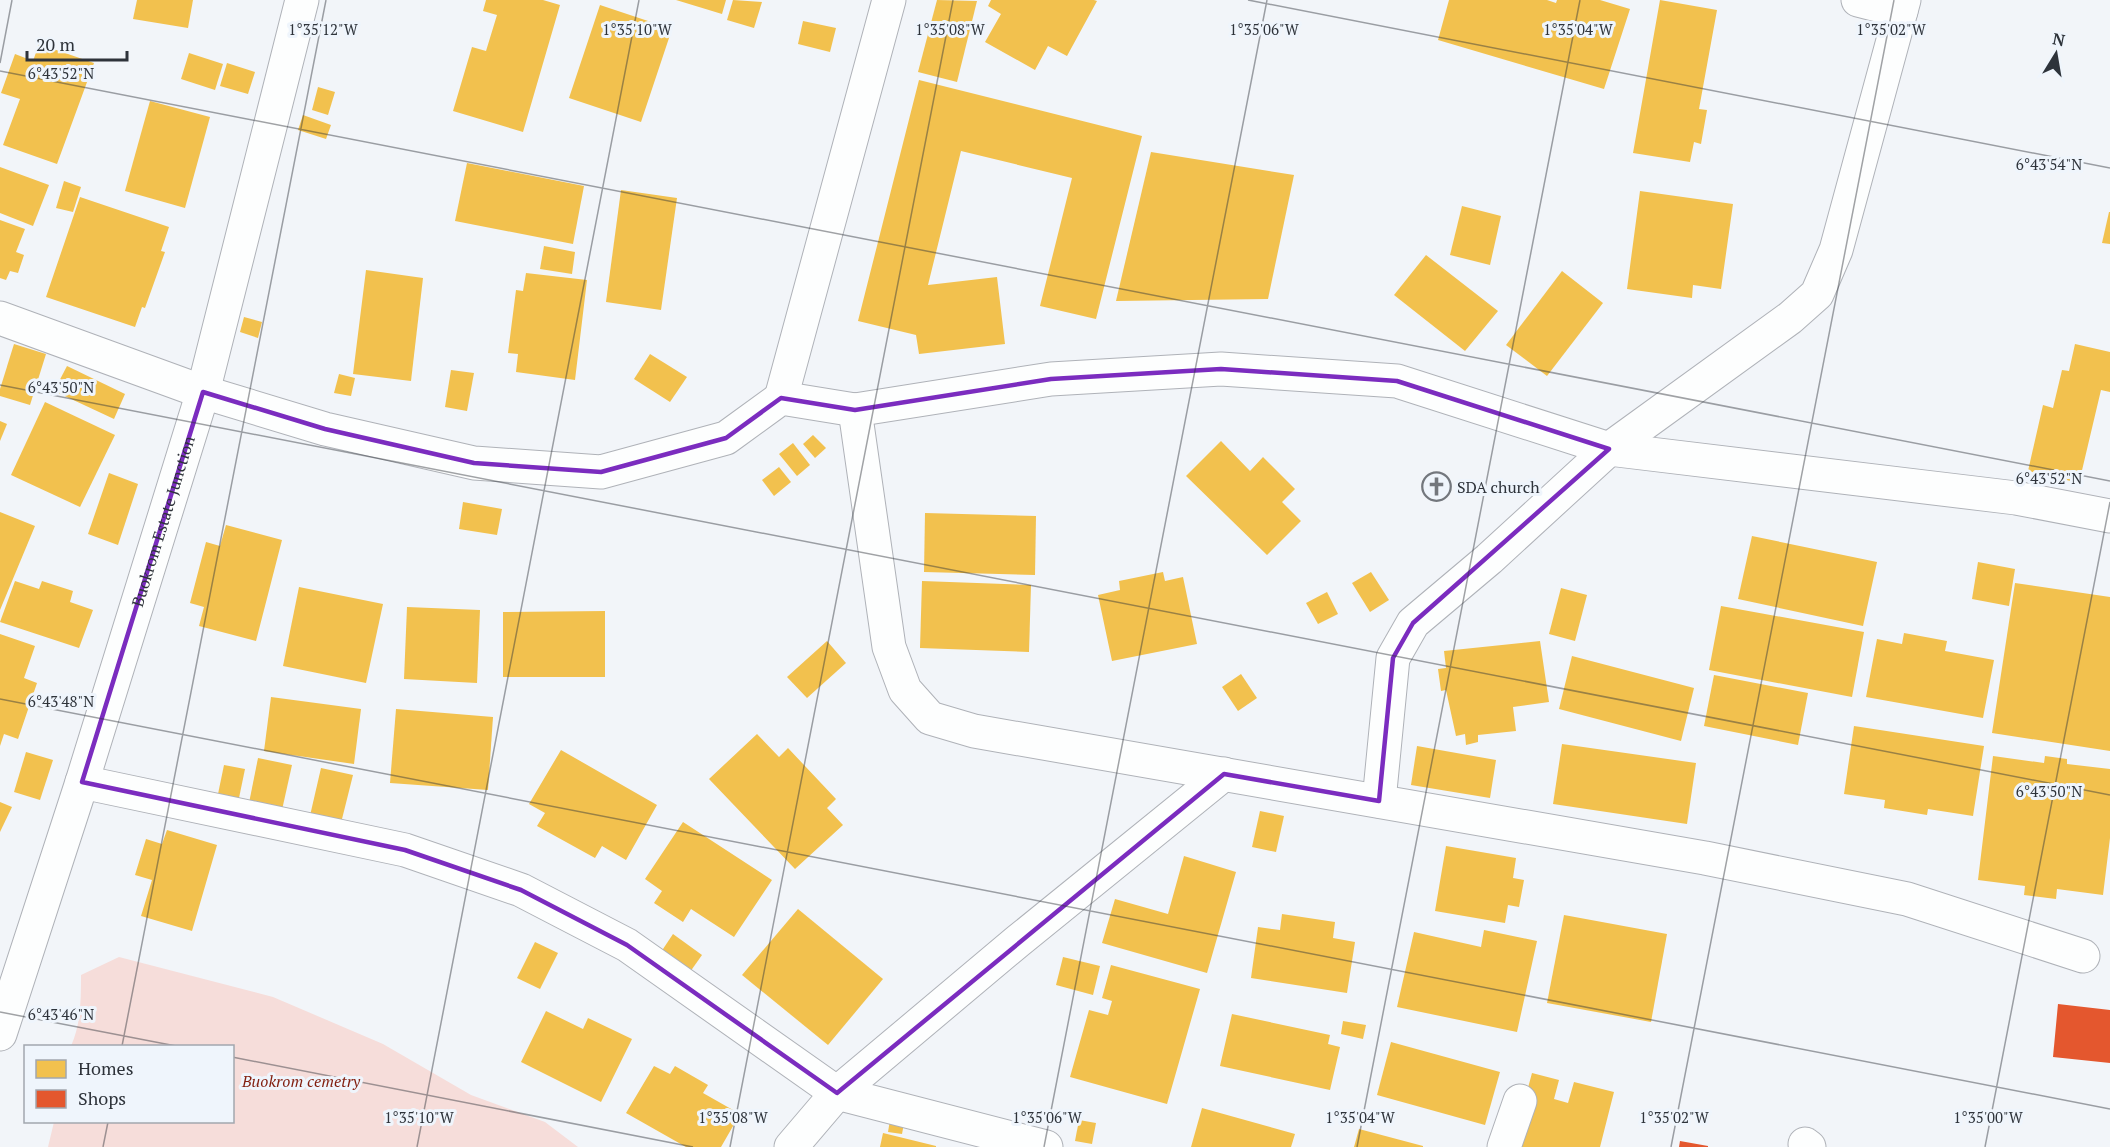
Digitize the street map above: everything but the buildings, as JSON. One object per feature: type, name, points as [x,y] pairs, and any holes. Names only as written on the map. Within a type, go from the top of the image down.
[{"type":"street","name":"Buokrom Estate Junction","points":[[0,1034],[82,782],[202,392],[302,0]]},
{"type":"street","points":[[0,318],[202,392],[325,429],[474,463],[601,472],[726,438],[781,398],[889,0]]},
{"type":"street","points":[[1379,801],[1393,658],[1413,623],[1489,559],[1609,449],[1790,318],[1817,294],[1836,250],[1903,5],[1858,0]]},
{"type":"street","points":[[781,398],[855,410],[1051,379],[1221,369],[1397,381],[1609,449],[2016,498],[2110,516]]},
{"type":"street","points":[[855,410],[889,647],[905,690],[930,718],[974,731],[1705,858],[1907,899],[2083,956]]},
{"type":"street","points":[[791,1147],[837,1093],[1018,941],[1224,774]]},
{"type":"street","points":[[82,782],[405,850],[521,890],[627,945],[837,1093],[1046,1147]]},
{"type":"street","points":[[1504,1147],[1520,1101]]},
{"type":"highlighted area","points":[[1221,369],[1397,381],[1609,449],[1413,623],[1393,658],[1379,801],[1224,774],[837,1093],[627,945],[521,890],[405,850],[82,782],[203,392],[325,429],[474,463],[601,472],[726,438],[781,398],[855,410],[1051,379]]},
{"type":"green space","name":"Buokrom cemetry","points":[[119,957],[273,997],[383,1044],[471,1095],[545,1122],[578,1147],[48,1147],[54,1123],[234,1123],[234,1045],[71,1045],[79,1020],[81,975]]},
{"type":"place","name":"SDA church","points":[[1436,487]]}]
